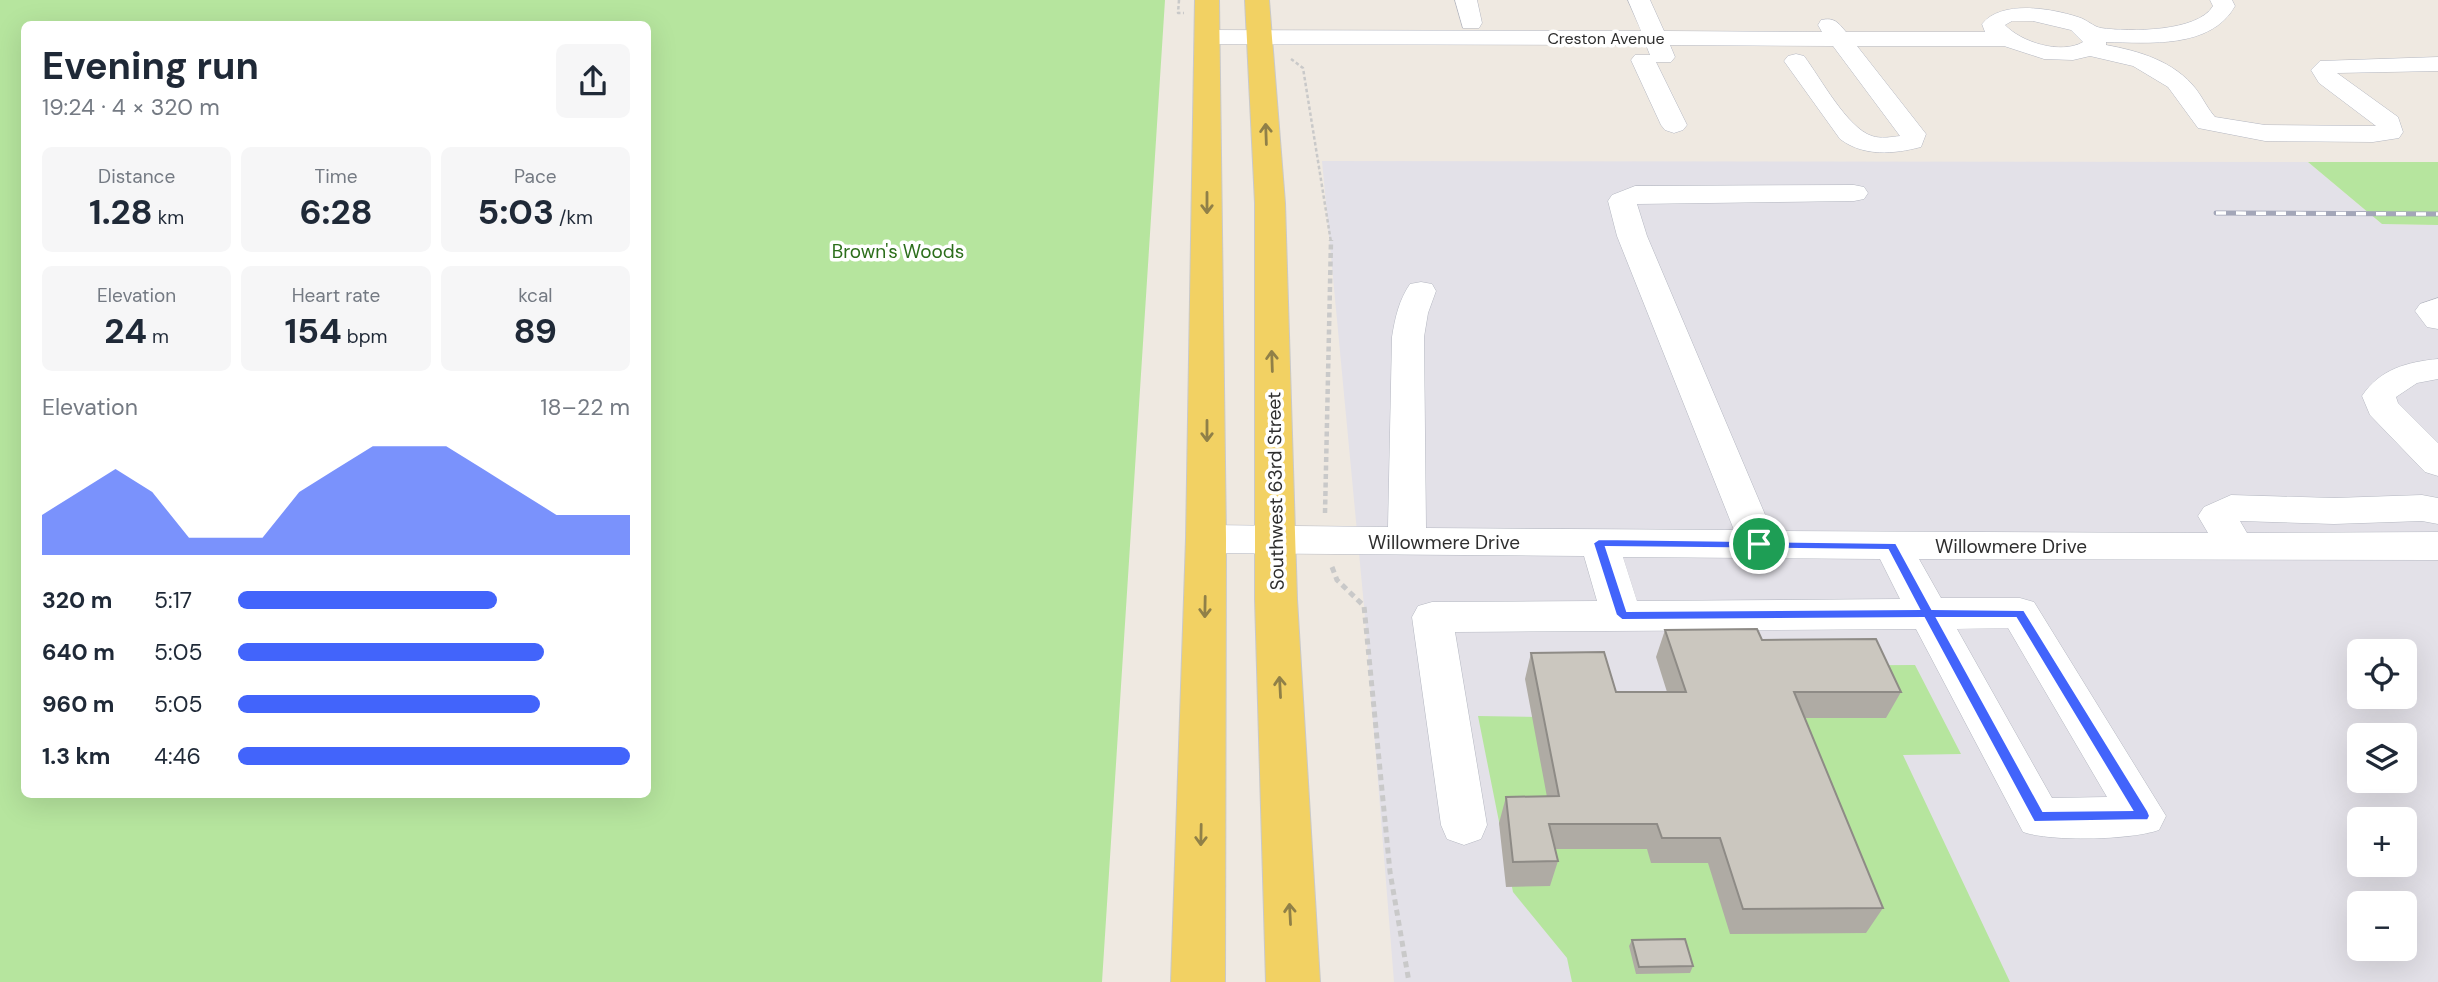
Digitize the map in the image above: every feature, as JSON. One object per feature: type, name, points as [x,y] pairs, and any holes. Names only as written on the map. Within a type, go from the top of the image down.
[{"type":"main road","points":[[1198,982],[1206,539],[1207,20]]},
{"type":"main road","name":"Southwest 63rd Street","points":[[1266,29],[1276,599],[1293,982]]},
{"type":"street","points":[[1466,0],[1471,23]]},
{"type":"street","points":[[1639,0],[1651,31],[1654,61],[1674,125]]},
{"type":"street","points":[[2221,0],[2224,6],[2222,14],[2215,22],[2182,33],[2091,42],[2064,53],[1996,42],[1997,19],[2013,7],[2065,20],[2091,42],[2163,73],[2184,89],[2201,118],[2207,123],[2222,128],[2265,133],[2390,132],[2389,122],[2328,78],[2323,70],[2329,66],[2438,64]]},
{"type":"street","name":"Creston Avenue","points":[[1207,20],[1266,29],[1524,38],[1651,31]]},
{"type":"street","name":"Creston Avenue","points":[[1266,29],[1471,23],[1651,31],[1833,31],[1996,42]]},
{"type":"street","points":[[1796,61],[1850,134],[1875,144],[1899,145],[1912,141],[1913,134],[1833,31]]},
{"type":"street","points":[[1524,38],[1531,56],[1543,60],[1884,62]]},
{"type":"street","points":[[1759,544],[1632,236],[1622,201],[1635,194],[1854,193]]},
{"type":"street","points":[[1407,541],[1408,337],[1412,313],[1422,291]]},
{"type":"street","points":[[2438,307],[2431,311],[2438,320]]},
{"type":"street","points":[[2431,377],[2387,385],[2379,396],[2382,407],[2438,464]]},
{"type":"street","points":[[2236,546],[2217,516],[2231,508],[2334,511],[2422,508],[2438,511]]},
{"type":"street","name":"Willowmere Drive","points":[[1206,539],[1277,542],[1892,546],[2438,546]]},
{"type":"street","points":[[1599,543],[1622,615]]},
{"type":"street","points":[[1464,825],[1432,617],[1622,615],[1928,613],[2020,613],[2143,816],[2039,818],[1928,613],[1892,546]]},
{"type":"path","points":[[1266,29],[1303,68],[1331,242],[1323,495],[1334,579],[1339,585],[1359,596],[1364,606],[1390,872],[1409,982]]},
{"type":"shaded area","points":[[1322,161],[2308,162],[2382,224],[2438,225],[2438,982],[1394,982],[1364,606]]},
{"type":"green space","name":"Brown's Woods","points":[[0,0],[1165,0],[1102,982],[0,982]]},
{"type":"green space","points":[[2308,162],[2438,162],[2438,225],[2382,224]]},
{"type":"green space","points":[[1915,665],[1961,754],[1903,755],[2010,982],[1572,982],[1567,958],[1513,892],[1478,716],[1608,718],[1751,666]]},
{"type":"building","points":[[1757,629],[1762,640],[1876,639],[1901,692],[1794,692],[1883,908],[1743,909],[1720,838],[1662,838],[1657,824],[1549,824],[1558,861],[1513,862],[1506,797],[1559,796],[1531,653],[1604,652],[1616,692],[1686,692],[1665,630]]},
{"type":"building","points":[[1685,939],[1693,966],[1639,967],[1632,940]]},
{"type":"railway","points":[[2216,213],[2438,214]]},
{"type":"route","points":[[1759,544],[1599,543],[1622,615],[1928,613],[2020,613],[2143,816],[2039,818],[1928,613],[1892,546],[1759,544]]}]
